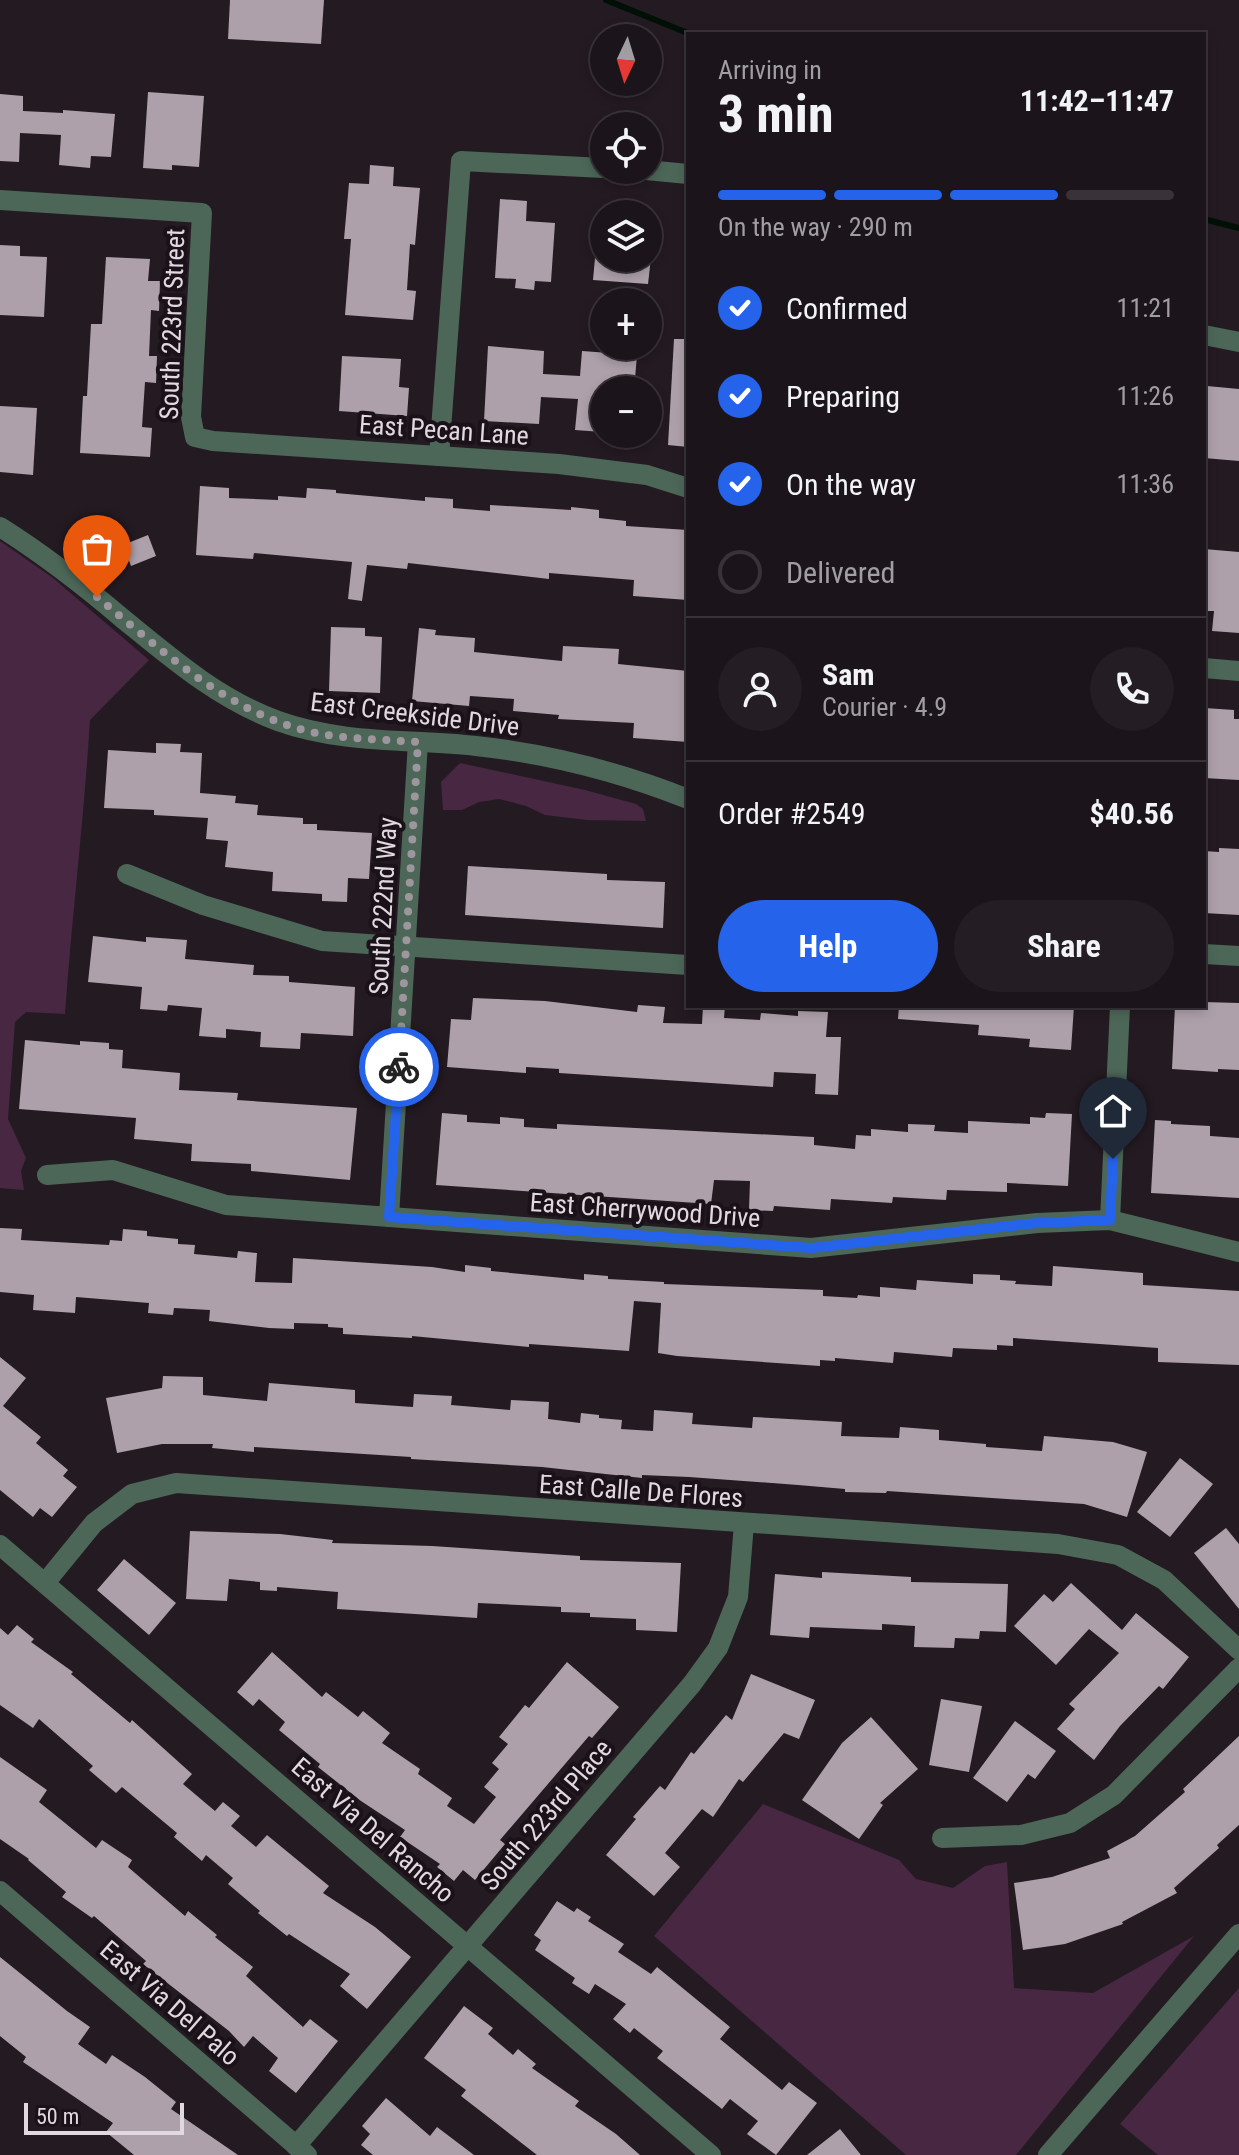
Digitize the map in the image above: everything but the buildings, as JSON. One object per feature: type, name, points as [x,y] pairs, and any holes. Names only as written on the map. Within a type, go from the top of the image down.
[{"type":"street","points":[[439,456],[461,161],[590,167]]},
{"type":"street","points":[[662,172],[686,174]]},
{"type":"street","name":"South 223rd Street","points":[[0,200],[202,213],[191,417],[195,437]]},
{"type":"street","points":[[1206,335],[1239,342]]},
{"type":"street","name":"East Pecan Lane","points":[[195,437],[213,441],[588,467],[647,475],[686,487]]},
{"type":"street","name":"East Creekside Drive","points":[[0,527],[32,547],[191,674],[233,700],[278,721],[324,734],[476,746],[552,757],[614,773],[686,798]]},
{"type":"street","points":[[1206,668],[1239,671]]},
{"type":"street","name":"South 222nd Way","points":[[389,1217],[418,742]]},
{"type":"street","points":[[127,874],[203,905],[322,941],[686,965]]},
{"type":"street","points":[[1206,954],[1239,956]]},
{"type":"street","points":[[1110,1220],[1120,1008]]},
{"type":"street","name":"East Cherrywood Drive","points":[[47,1175],[113,1170],[226,1205],[811,1248],[1037,1223],[1110,1220],[1239,1252]]},
{"type":"street","name":"East Calle De Flores","points":[[45,1583],[94,1523],[132,1494],[176,1483],[1058,1544],[1118,1555],[1164,1580],[1239,1650]]},
{"type":"street","name":"South 223rd Place","points":[[302,2150],[468,1946],[692,1684],[718,1648],[738,1597],[744,1524]]},
{"type":"street","name":"East Via Del Rancho","points":[[0,1545],[711,2155]]},
{"type":"street","points":[[942,1838],[1021,1835],[1070,1823],[1114,1795],[1239,1668]]},
{"type":"street","name":"East Via Del Palo","points":[[0,1891],[302,2150]]},
{"type":"street","points":[[1048,2155],[1239,1934]]},
{"type":"shaded area","points":[[0,541],[53,578],[149,660],[90,720],[65,1014],[26,1012],[15,1022],[8,1119],[26,1158],[21,1171],[24,1190],[0,1188]]},
{"type":"shaded area","points":[[460,763],[636,804],[643,809],[646,821],[587,820],[545,815],[499,799],[479,802],[462,810],[443,810],[441,782]]},
{"type":"shaded area","points":[[763,1804],[899,1860],[916,1879],[953,1888],[985,1866],[1007,1862],[1014,1988],[1093,1993],[1194,1936],[1016,2155],[906,2155],[654,1936]]},
{"type":"shaded area","points":[[1239,1988],[1239,2155],[1158,2155],[1120,2124]]},
{"type":"waterway","points":[[606,0],[686,32]]},
{"type":"waterway","points":[[1206,220],[1239,228]]},
{"type":"way so far","points":[[97,597],[191,674],[233,700],[278,721],[324,734],[418,742],[399,1067]]},
{"type":"route","points":[[399,1067],[389,1217],[811,1248],[1037,1223],[1110,1220],[1113,1159]]}]
